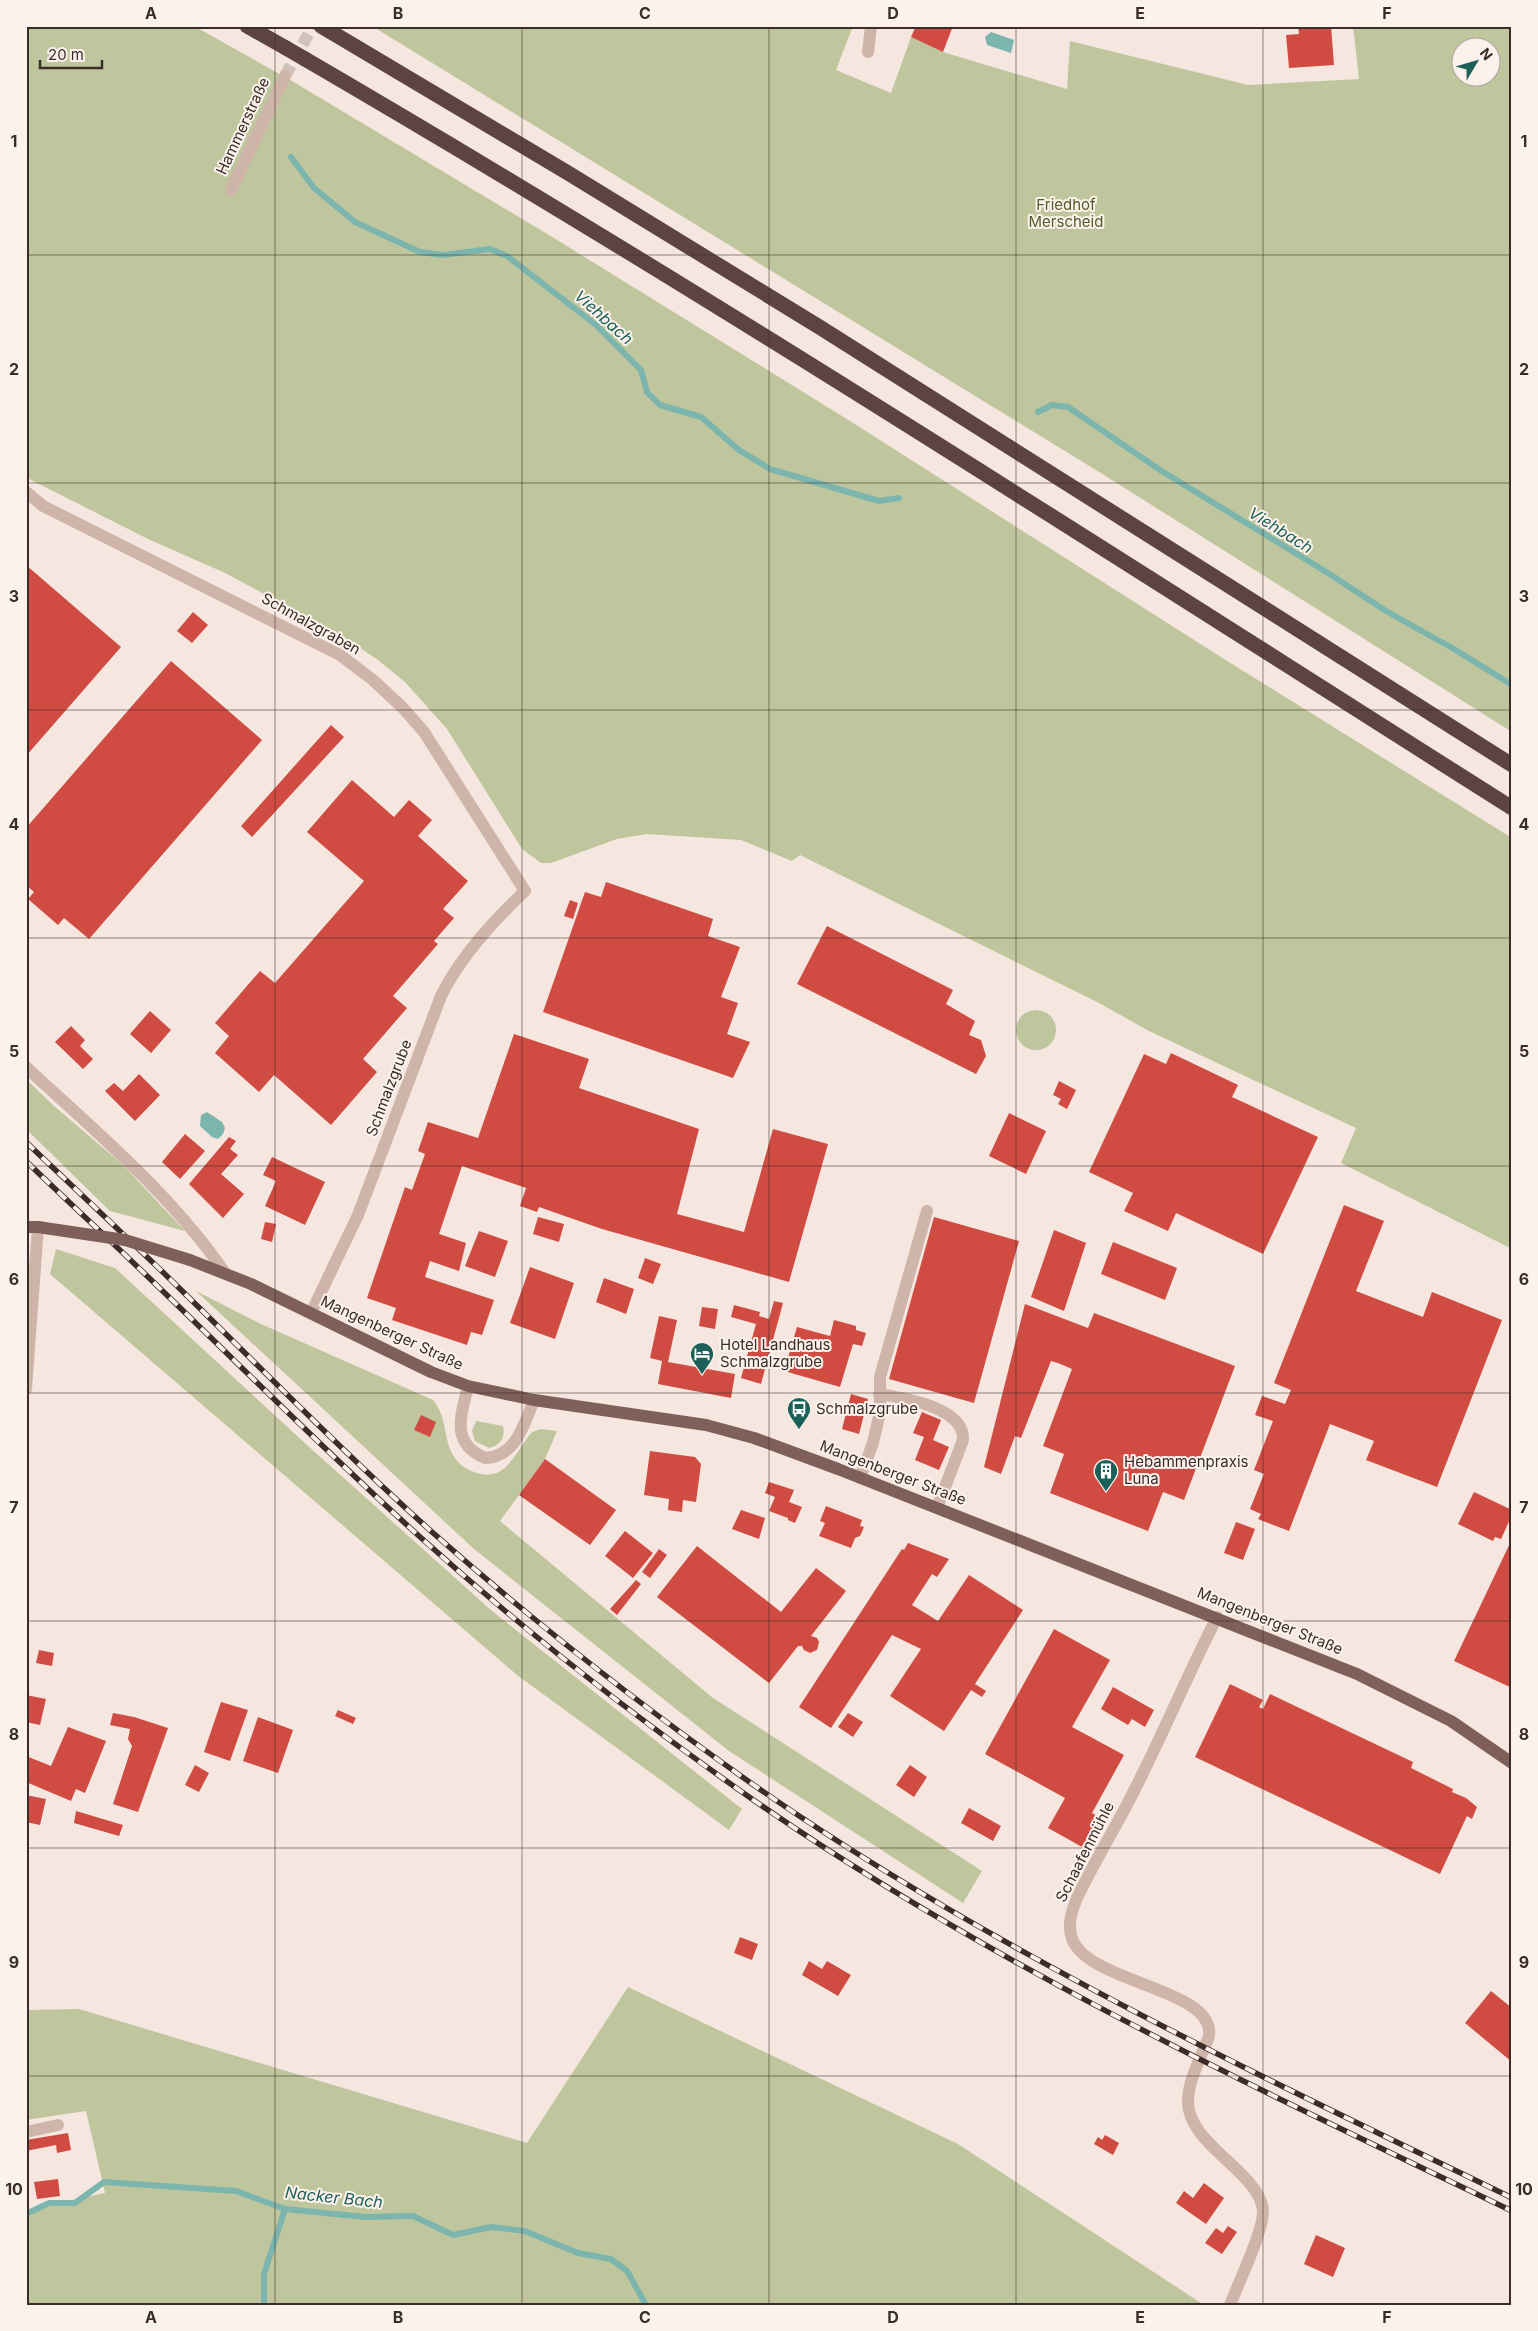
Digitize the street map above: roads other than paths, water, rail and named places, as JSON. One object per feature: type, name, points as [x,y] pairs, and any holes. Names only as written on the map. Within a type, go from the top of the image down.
[{"type":"highway","points":[[247,26],[471,157],[705,299],[1512,808]]},
{"type":"highway","points":[[322,27],[552,163],[812,323],[1512,765]]},
{"type":"main road","name":"Mangenberger Straße","points":[[32,1227],[125,1240],[190,1260],[225,1273],[431,1372],[468,1386],[534,1400],[706,1425],[754,1438],[1217,1617],[1387,1688],[1451,1721],[1512,1763]]},
{"type":"street","points":[[868,52],[871,26]]},
{"type":"street","name":"Hammerstraße","points":[[231,190],[285,76]]},
{"type":"street","name":"Schmalzgraben","points":[[27,493],[43,506],[340,656],[373,680],[403,708],[424,732],[525,891]]},
{"type":"street","name":"Schmalzgrube","points":[[311,1313],[358,1215],[440,996],[449,979],[473,946],[525,891]]},
{"type":"street","points":[[26,1067],[125,1159],[176,1211],[204,1242],[225,1273]]},
{"type":"street","points":[[860,1478],[873,1443],[880,1412],[880,1377],[927,1211]]},
{"type":"street","points":[[26,1389],[32,1227]]},
{"type":"street","points":[[468,1386],[459,1423],[462,1437],[468,1447],[485,1458],[501,1456],[507,1452],[514,1443],[534,1400]]},
{"type":"street","points":[[880,1394],[908,1399],[939,1409],[953,1418],[962,1429],[963,1440],[937,1508]]},
{"type":"street","name":"Schaafenmühle","points":[[1217,1617],[1119,1821],[1077,1899],[1070,1924],[1073,1943],[1089,1958],[1191,2006],[1206,2019],[1210,2029],[1209,2036],[1189,2092],[1188,2106],[1192,2118],[1207,2141],[1255,2190],[1262,2209],[1256,2236],[1230,2305]]},
{"type":"street","points":[[26,2132],[58,2125]]},
{"type":"water","points":[[991,32],[1014,40],[1011,53],[987,45],[985,37]]},
{"type":"water","points":[[207,1112],[222,1122],[225,1128],[223,1134],[218,1139],[212,1137],[200,1126],[201,1115]]},
{"type":"waterway","name":"Viehbach","points":[[291,157],[314,188],[355,222],[420,252],[443,255],[490,249],[507,256],[596,325],[641,370],[647,392],[660,405],[701,417],[739,450],[770,469],[879,501],[899,498]]},
{"type":"waterway","name":"Viehbach","points":[[1038,412],[1052,405],[1068,407],[1160,470],[1328,573],[1386,611],[1454,649],[1512,685]]},
{"type":"waterway","name":"Nacker Bach","points":[[26,2214],[49,2203],[75,2203],[104,2182],[236,2191],[285,2209],[365,2217],[413,2216],[453,2235],[491,2227],[525,2231],[578,2253],[611,2259],[627,2271],[646,2305]]},
{"type":"waterway","points":[[264,2305],[264,2274],[285,2209]]},
{"type":"tunnel","points":[[285,76],[313,26]]},
{"type":"railway","points":[[26,1142],[155,1264],[334,1440],[432,1532],[551,1633],[633,1697],[758,1788],[848,1848],[939,1904],[1033,1957],[1223,2057],[1512,2198]]},
{"type":"railway","points":[[26,1161],[419,1536],[499,1606],[581,1673],[752,1799],[842,1859],[1028,1969],[1220,2069],[1512,2211]]},
{"type":"place","name":"Hotel Landhaus Schmalzgrube","points":[[702,1375]]},
{"type":"place","name":"Schmalzgrube","points":[[799,1430]]},
{"type":"place","name":"Hebammenpraxis Luna","points":[[1106,1492]]},
{"type":"park label","name":"Friedhof Merscheid","points":[[1066,214]]}]
